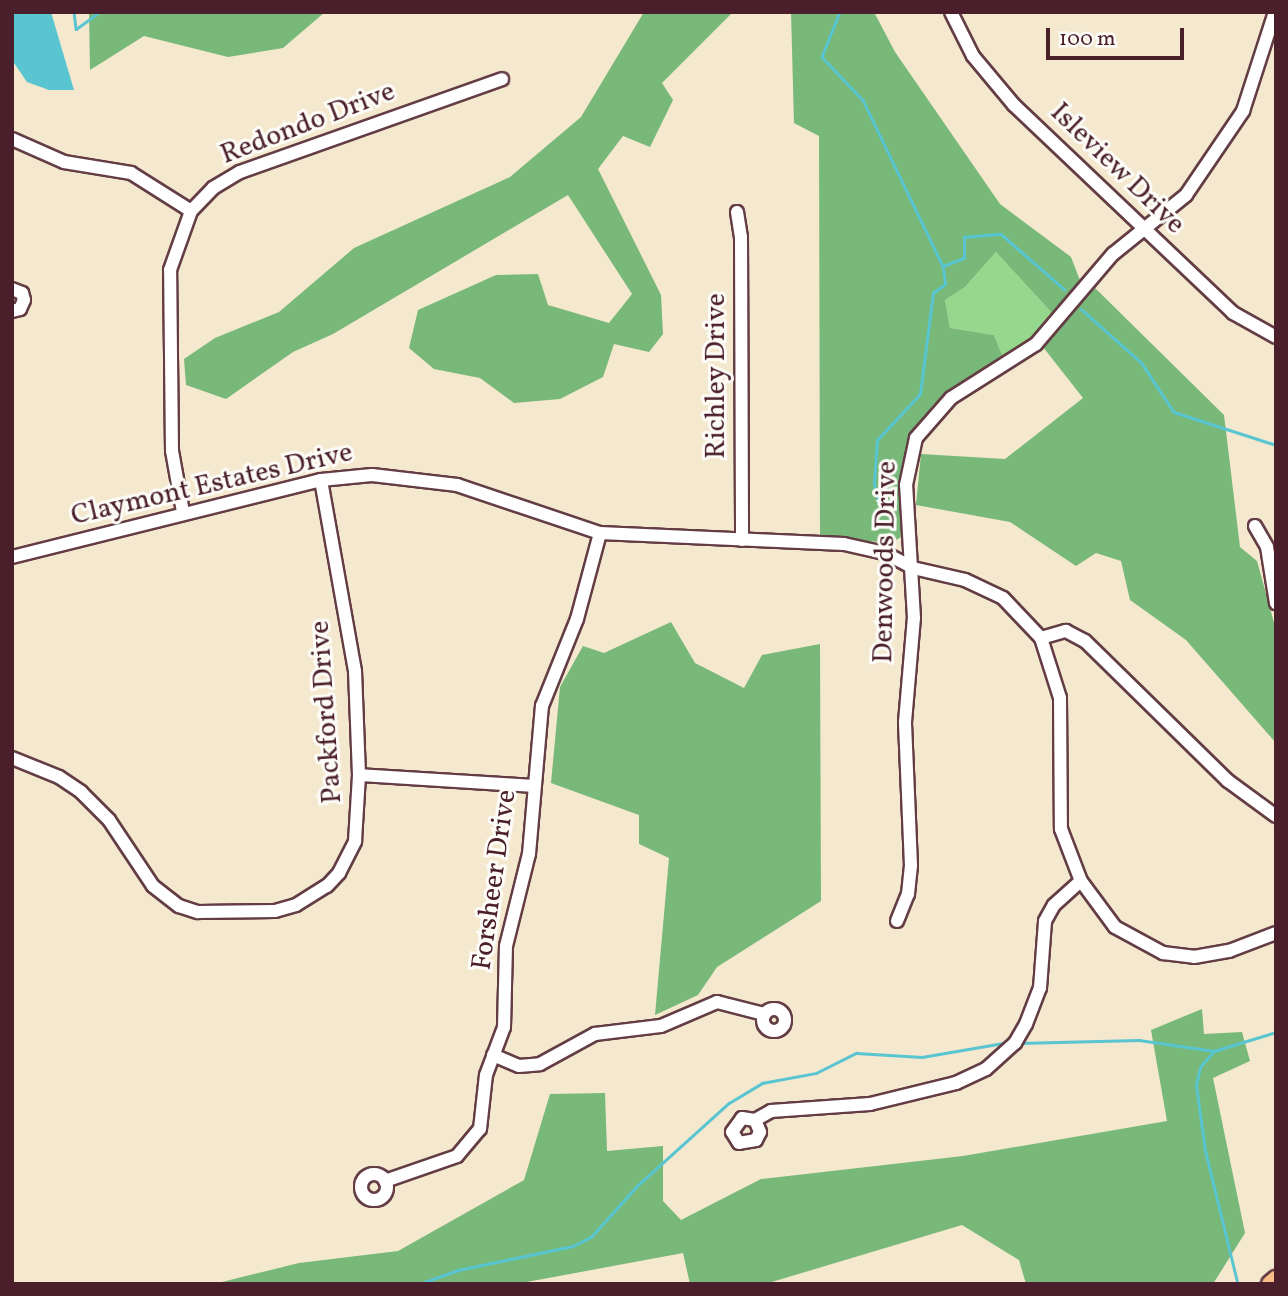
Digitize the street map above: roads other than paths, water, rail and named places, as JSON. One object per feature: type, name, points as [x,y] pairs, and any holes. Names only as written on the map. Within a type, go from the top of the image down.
[{"type":"main road","points":[[1270,1284],[1276,1279]]},
{"type":"street","name":"Isleview Drive","points":[[951,12],[968,47],[1000,90],[1233,313],[1276,337]]},
{"type":"street","name":"Denwoods Drive","points":[[897,921],[908,894],[911,866],[905,722],[914,618],[906,485],[911,451],[924,427],[951,398],[1036,344],[1113,254],[1147,232],[1186,195],[1229,137],[1253,86],[1275,12]]},
{"type":"street","name":"Redondo Drive","points":[[183,512],[172,451],[170,270],[191,211],[213,188],[240,173],[502,79]]},
{"type":"street","points":[[12,139],[64,162],[131,173],[191,211]]},
{"type":"street","name":"Richley Drive","points":[[737,212],[741,237],[742,540]]},
{"type":"street","points":[[12,289],[22,293],[24,300],[12,311]]},
{"type":"street","name":"Claymont Estates Drive","points":[[12,556],[321,480],[391,475],[435,480],[600,533],[844,544],[901,558],[913,568],[965,580],[1003,598],[1041,638],[1052,662],[1060,698],[1061,829],[1081,881],[1115,927],[1163,953],[1213,955],[1276,933]]},
{"type":"street","name":"Packford Drive","points":[[12,758],[59,777],[81,792],[109,820],[153,886],[167,899],[198,912],[275,911],[296,905],[327,886],[347,860],[355,841],[359,775],[355,671],[321,480]]},
{"type":"street","points":[[1255,526],[1267,547],[1276,603]]},
{"type":"street","name":"Forsheer Drive","points":[[385,1181],[447,1161],[466,1149],[484,1118],[486,1075],[505,1027],[506,946],[528,854],[544,697],[577,619],[600,533]]},
{"type":"street","points":[[1041,638],[1066,631],[1085,641],[1228,781],[1276,816]]},
{"type":"street","points":[[359,775],[533,786]]},
{"type":"street","points":[[755,1120],[771,1111],[870,1104],[949,1085],[986,1069],[1015,1042],[1026,1024],[1040,988],[1045,921],[1054,905],[1081,881]]},
{"type":"street","points":[[493,1055],[519,1066],[540,1063],[595,1034],[661,1026],[717,1002],[764,1014]]},
{"type":"water","points":[[12,12],[51,12],[74,90],[49,90],[27,82],[12,60]]},
{"type":"waterway","points":[[74,12],[76,29],[99,12]]},
{"type":"waterway","points":[[840,12],[822,57],[863,100],[943,266],[964,258],[964,237],[1001,234],[1064,289]]},
{"type":"waterway","points":[[879,503],[874,484],[877,440],[920,394],[933,293],[945,284],[943,268]]},
{"type":"waterway","points":[[1081,309],[1141,362],[1174,412],[1276,445]]},
{"type":"waterway","points":[[1237,1282],[1205,1151],[1196,1085],[1200,1067],[1214,1051],[1276,1032]]},
{"type":"waterway","points":[[1019,1043],[1139,1040],[1214,1051]]},
{"type":"waterway","points":[[419,1284],[458,1270],[573,1246],[591,1237],[637,1186],[729,1103],[762,1083],[816,1073],[856,1053],[922,1057],[1009,1042]]}]
